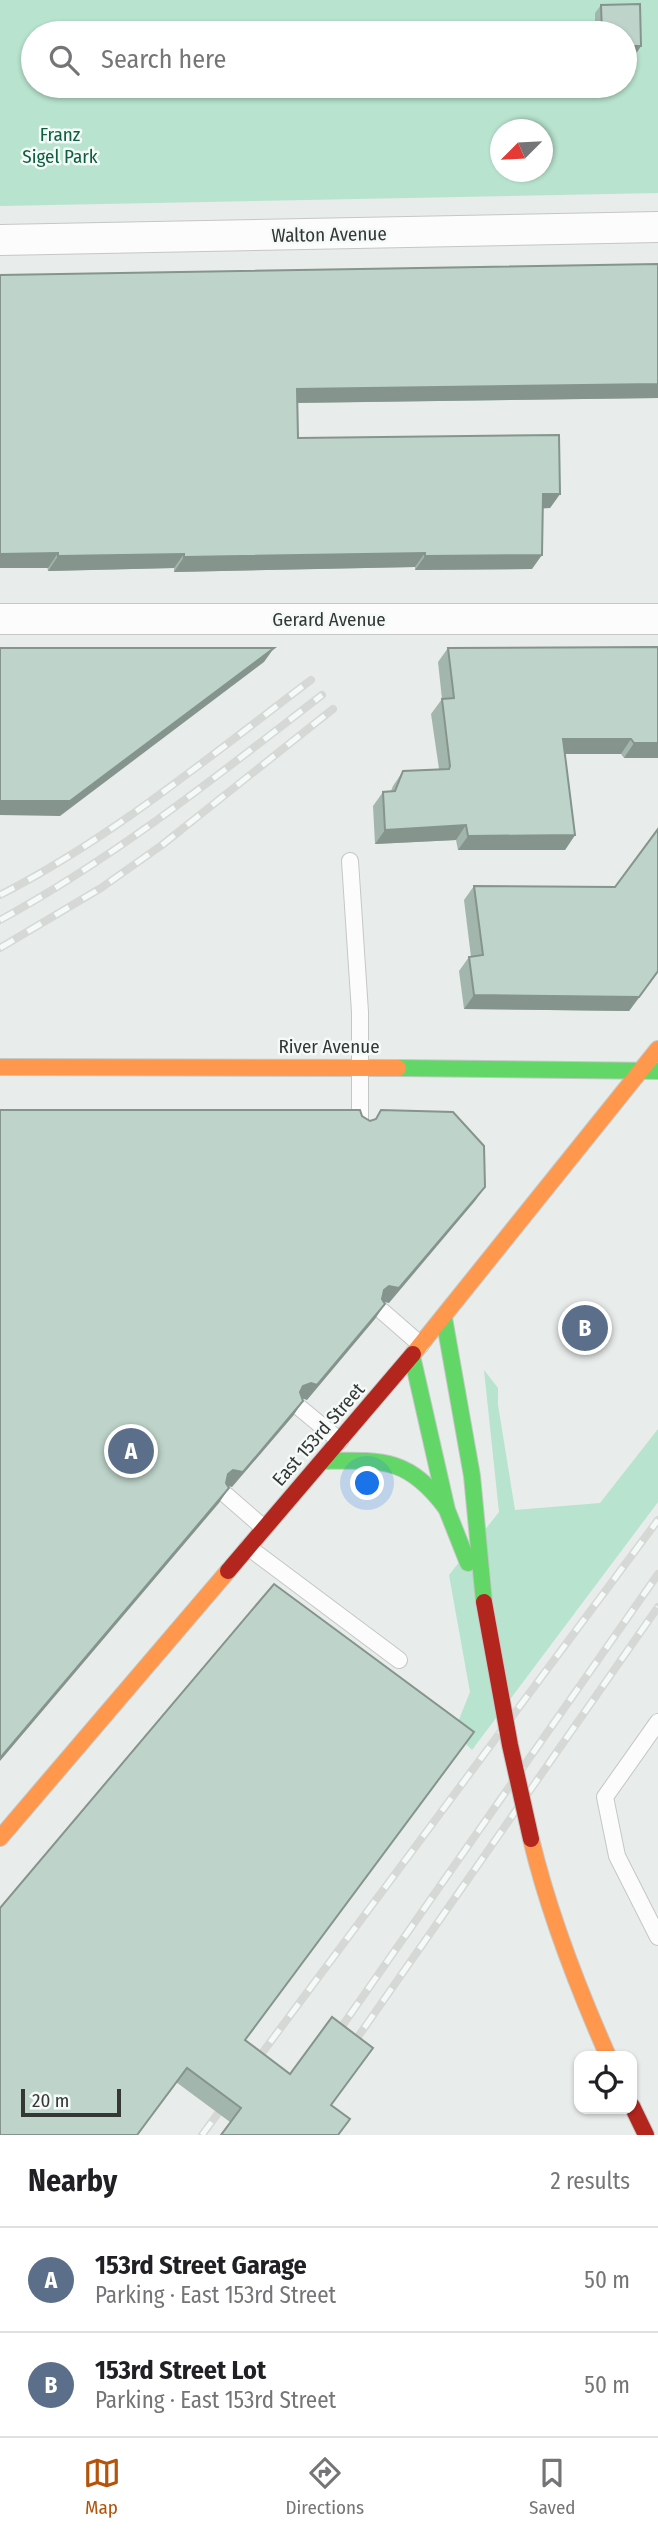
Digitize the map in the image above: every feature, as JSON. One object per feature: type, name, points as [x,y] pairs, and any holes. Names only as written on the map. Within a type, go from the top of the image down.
[{"type":"main road","name":"East 153rd Street","points":[[0,1838],[340,1441],[650,1071],[658,1049]]},
{"type":"main road","name":"River Avenue","points":[[0,1067],[360,1067],[650,1071]]},
{"type":"main road","points":[[444,1318],[472,1476],[484,1602],[520,1794],[540,1874],[577,1984],[606,2051]]},
{"type":"main road","points":[[416,1350],[447,1510],[484,1602]]},
{"type":"main road","points":[[323,1461],[378,1461],[403,1466],[425,1480],[447,1510]]},
{"type":"main road","points":[[636,2114],[646,2135]]},
{"type":"street","name":"Walton Avenue","points":[[0,240],[658,227]]},
{"type":"street","name":"Gerard Avenue","points":[[0,619],[658,619]]},
{"type":"lane","points":[[350,861],[358,963],[360,1125]]},
{"type":"lane","points":[[382,1311],[416,1350]]},
{"type":"lane","points":[[300,1408],[340,1441]]},
{"type":"lane","points":[[226,1495],[264,1528]]},
{"type":"lane","points":[[248,1547],[399,1660]]},
{"type":"lane","points":[[658,1722],[605,1797],[617,1856],[658,1937]]},
{"type":"green space","name":"Franz Sigel Park","points":[[0,0],[658,0],[658,193],[0,206]]},
{"type":"green space","points":[[484,1370],[498,1388],[498,1405],[515,1510],[600,1503],[658,1429],[658,1502],[472,1750],[454,1732],[470,1692],[449,1575],[499,1512]]},
{"type":"building","points":[[640,4],[641,46],[637,46],[637,21],[602,21],[601,5]]},
{"type":"building","points":[[658,264],[658,384],[297,389],[298,438],[559,435],[560,494],[543,494],[542,555],[425,556],[425,553],[184,557],[184,554],[0,554],[0,275]]},
{"type":"building","points":[[658,647],[658,743],[634,743],[631,739],[563,739],[575,835],[468,836],[466,825],[385,830],[383,792],[395,791],[403,771],[449,769],[442,699],[454,698],[448,648]]},
{"type":"building","points":[[0,648],[274,648],[70,801],[0,801]]},
{"type":"building","points":[[658,829],[658,971],[639,997],[474,995],[469,957],[483,955],[474,886],[615,887]]},
{"type":"building","points":[[0,1110],[360,1110],[362,1116],[370,1121],[376,1119],[381,1110],[453,1112],[484,1146],[485,1187],[399,1288],[389,1286],[384,1290],[382,1299],[385,1304],[317,1385],[311,1383],[303,1386],[300,1392],[303,1401],[243,1472],[233,1470],[228,1474],[226,1483],[229,1488],[0,1758]]},
{"type":"building","points":[[274,1584],[474,1732],[245,2040],[290,2074],[332,2017],[373,2048],[331,2105],[350,2119],[338,2135],[221,2135],[241,2108],[187,2068],[137,2135],[0,2135],[0,1908]]},
{"type":"railway","points":[[0,895],[82,848],[121,822],[311,680]]},
{"type":"railway","points":[[0,920],[85,870],[205,785],[322,695]]},
{"type":"railway","points":[[0,948],[101,888],[162,845],[333,709]]},
{"type":"railway","points":[[251,2068],[658,1520]]},
{"type":"railway","points":[[331,2042],[658,1574]]},
{"type":"railway","points":[[346,2054],[658,1607]]},
{"type":"railway","points":[[202,2135],[230,2097]]},
{"type":"traffic: fast","points":[[398,1068],[658,1071]]},
{"type":"traffic: fast","points":[[444,1318],[472,1476],[484,1602]]},
{"type":"traffic: fast","points":[[412,1356],[447,1510],[468,1563]]},
{"type":"traffic: fast","points":[[323,1461],[378,1462],[406,1470],[432,1491],[446,1508]]},
{"type":"traffic: slow","points":[[413,1354],[658,1049]]},
{"type":"traffic: slow","points":[[0,1067],[398,1068]]},
{"type":"traffic: slow","points":[[0,1838],[228,1571]]},
{"type":"traffic: slow","points":[[531,1839],[546,1895],[565,1949],[606,2051]]},
{"type":"traffic: jam","points":[[228,1571],[413,1354]]},
{"type":"traffic: jam","points":[[484,1602],[510,1745],[531,1839]]},
{"type":"traffic: jam","points":[[636,2114],[646,2135]]},
{"type":"place","name":"153rd Street Lot","points":[[585,1328]]},
{"type":"place","name":"153rd Street Garage","points":[[131,1451]]}]
